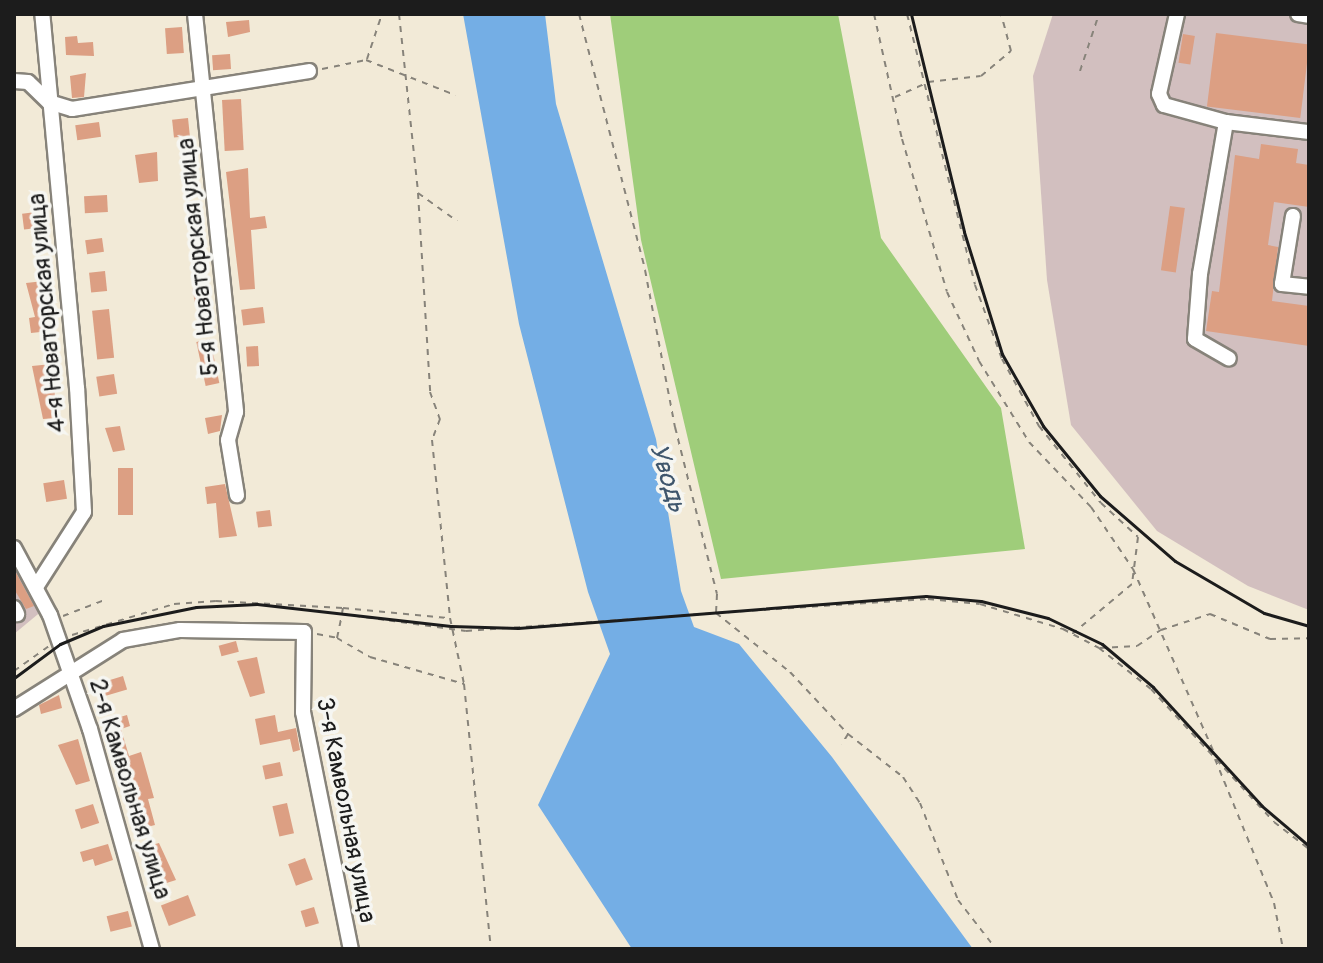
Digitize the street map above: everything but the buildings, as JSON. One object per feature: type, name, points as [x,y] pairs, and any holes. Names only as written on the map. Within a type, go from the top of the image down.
[{"type":"street","name":"4-я Новаторская улица","points":[[36,587],[84,512],[77,388],[42,14]]},
{"type":"street","name":"5-я Новаторская улица","points":[[195,14],[236,412],[228,440],[237,495]]},
{"type":"street","points":[[1177,14],[1159,94],[1164,105],[1226,122],[1309,132]]},
{"type":"street","points":[[1298,14],[1309,16]]},
{"type":"street","points":[[14,81],[28,82],[49,102],[72,109],[309,71]]},
{"type":"street","points":[[1226,122],[1200,274],[1195,339],[1229,359]]},
{"type":"street","points":[[1293,216],[1282,284],[1309,287]]},
{"type":"street","name":"2-я Камвольная улица","points":[[14,548],[50,615],[71,673],[152,949]]},
{"type":"street","points":[[14,709],[106,648],[139,636],[180,630],[304,632]]},
{"type":"street","name":"3-я Камвольная улица","points":[[304,632],[303,712],[351,949]]},
{"type":"path","points":[[366,60],[382,14]]},
{"type":"path","points":[[399,14],[425,243],[420,295],[430,392],[440,419],[432,440],[450,618],[464,684],[491,949]]},
{"type":"path","points":[[579,14],[645,270],[675,427],[717,594],[715,613]]},
{"type":"path","points":[[874,14],[893,98],[947,292],[979,361],[1029,442],[1091,507],[1133,569],[1274,903],[1283,949]]},
{"type":"path","points":[[907,14],[975,285],[1002,359],[1039,426],[1101,503],[1138,537],[1132,584],[1118,600],[1072,634]]},
{"type":"path","points":[[893,98],[924,84],[981,76],[1011,51],[1001,14]]},
{"type":"path","points":[[1080,71],[1099,14]]},
{"type":"path","points":[[309,71],[366,60],[455,95]]},
{"type":"path","points":[[418,193],[457,221]]},
{"type":"path","points":[[50,615],[69,616],[107,599]]},
{"type":"path","points":[[337,638],[342,614],[452,630],[529,630],[591,622],[928,599],[980,604],[1072,634],[1099,648],[1151,689],[1274,822],[1309,849]]},
{"type":"path","points":[[343,608],[450,618]]},
{"type":"path","points":[[715,613],[790,672],[848,734],[903,777],[920,803],[958,900],[996,949]]},
{"type":"path","points":[[1099,648],[1137,646],[1161,630],[1210,614],[1270,639],[1309,638]]},
{"type":"path","points":[[304,632],[337,638],[370,657],[464,684]]},
{"type":"path","points":[[842,744],[848,734]]},
{"type":"shaded area","points":[[1053,14],[1309,14],[1309,610],[1248,586],[1157,531],[1071,425],[1047,280],[1033,76]]},
{"type":"shaded area","points":[[14,558],[43,610],[14,634]]},
{"type":"green space","points":[[610,14],[838,14],[881,238],[1001,408],[1025,549],[721,579],[641,240]]},
{"type":"water","points":[[463,14],[545,14],[556,104],[656,439],[681,591],[694,627],[739,644],[832,757],[973,949],[632,949],[538,805],[610,654],[588,592],[519,324]]},
{"type":"railway","points":[[911,14],[964,232],[1002,354],[1043,426],[1100,496],[1175,561],[1264,613],[1309,626]]},
{"type":"railway","points":[[14,678],[60,644],[103,626],[196,607],[257,604],[451,626],[518,628],[926,596],[981,601],[1048,618],[1102,644],[1153,687],[1262,806],[1309,846]]},
{"type":"water label","name":"Уводь","points":[[667,478]]}]
